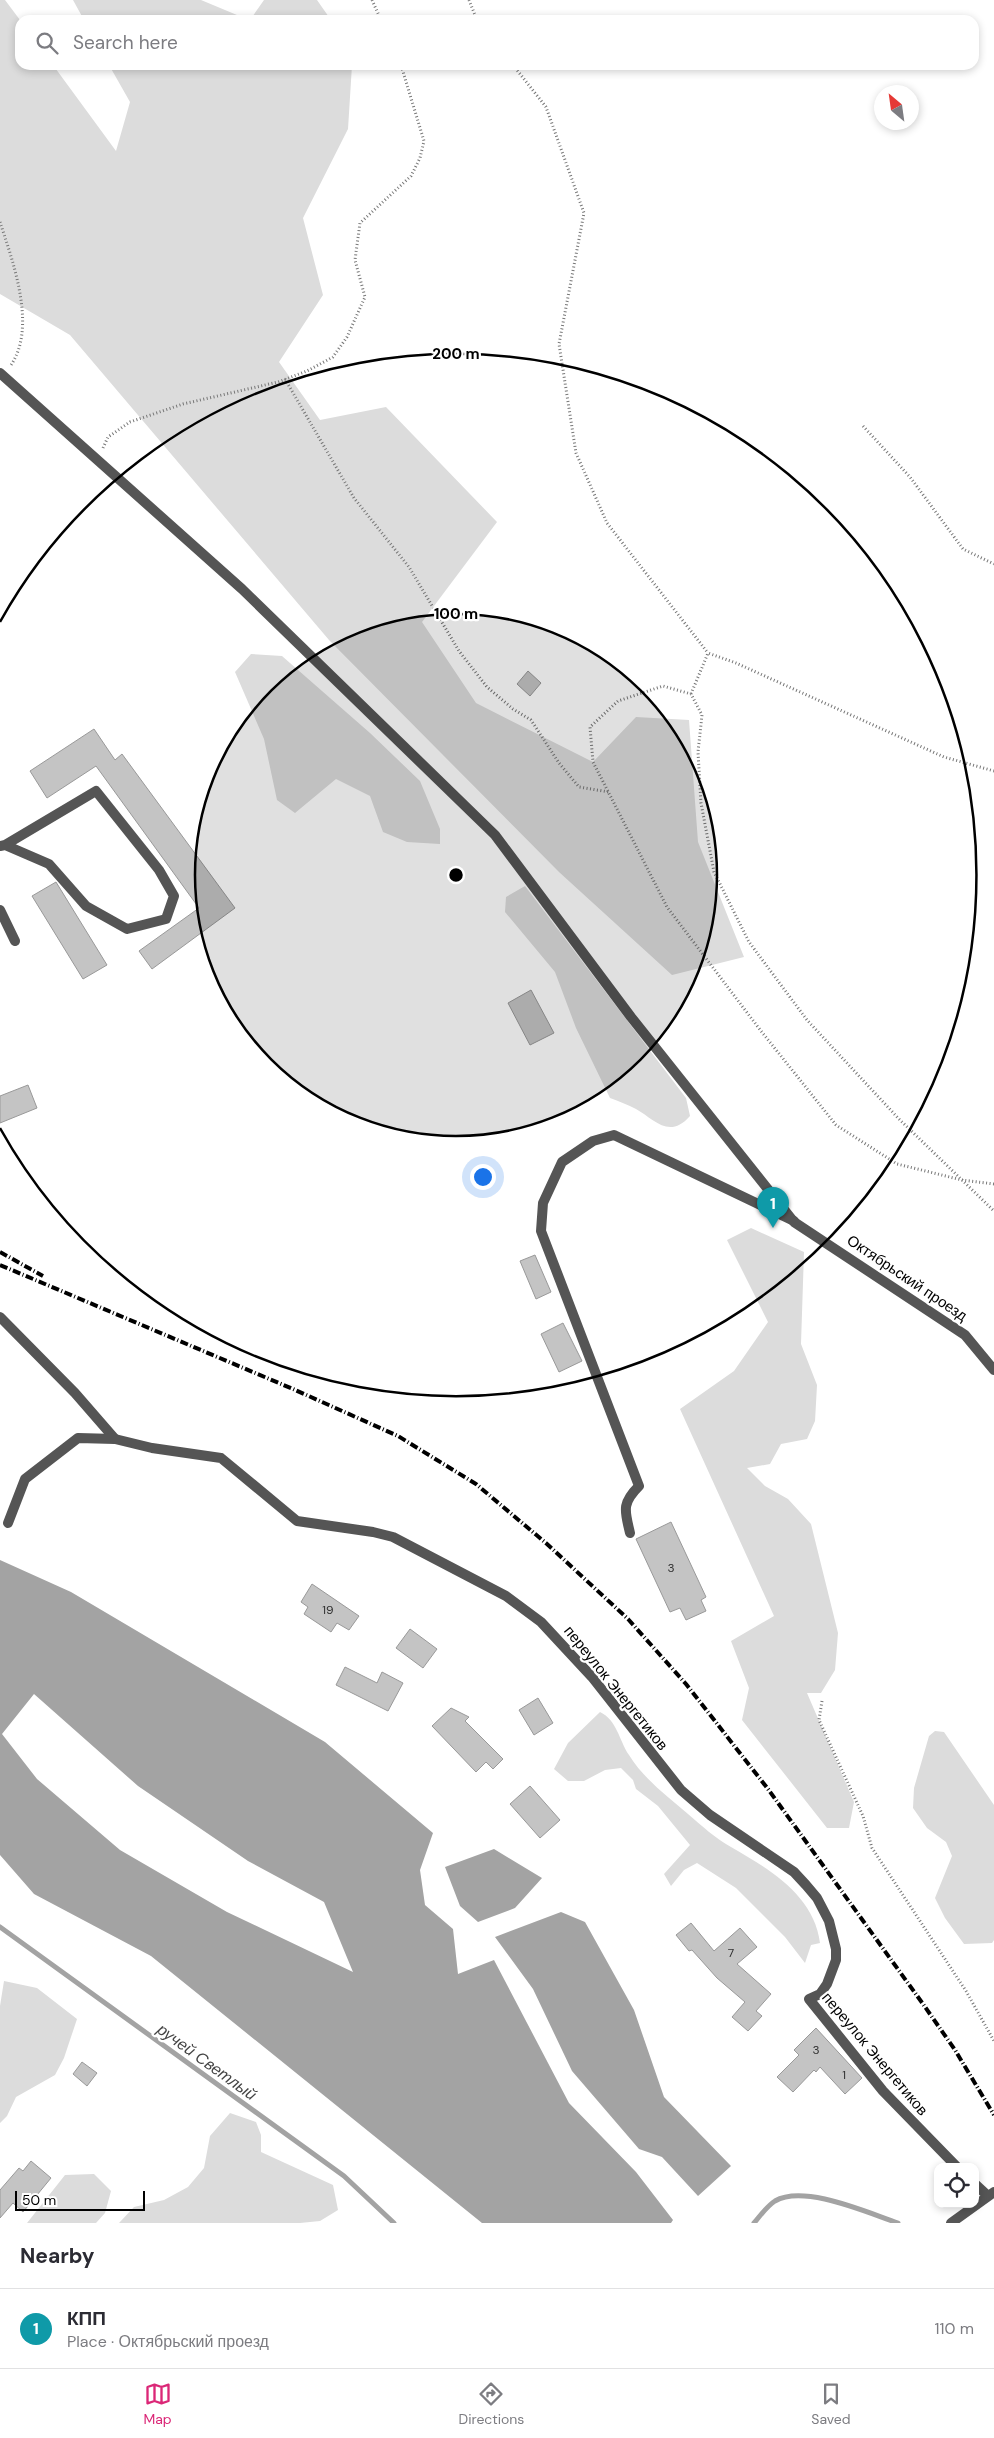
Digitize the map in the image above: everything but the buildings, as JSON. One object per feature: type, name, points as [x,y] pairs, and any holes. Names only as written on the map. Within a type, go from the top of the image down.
[{"type":"street","points":[[2,374],[242,589],[495,835],[631,1017],[794,1222]]},
{"type":"street","points":[[96,791],[159,870],[174,896],[166,919],[127,929],[86,906],[49,864],[2,846],[96,791]]},
{"type":"street","points":[[0,910],[15,941]]},
{"type":"street","points":[[630,1533],[624,1509],[630,1495],[639,1486],[541,1231],[543,1203],[562,1162],[593,1141],[614,1135],[794,1222]]},
{"type":"street","name":"Октябрьский проезд","points":[[794,1222],[965,1335],[994,1370]]},
{"type":"street","points":[[0,1317],[75,1393],[115,1439]]},
{"type":"street","name":"переулок Энергетиков","points":[[8,1523],[25,1479],[78,1438],[115,1439],[152,1448],[221,1458],[297,1521],[373,1532],[393,1537],[506,1596],[541,1622],[592,1677],[681,1790],[716,1819],[794,1872],[816,1898],[834,1935],[836,1960],[827,1984],[820,1994],[809,1999],[883,2091],[953,2163]]},
{"type":"street","points":[[951,2223],[992,2197],[979,2187]]},
{"type":"path","points":[[372,0],[379,15]]},
{"type":"path","points":[[469,0],[475,15]]},
{"type":"path","points":[[98,460],[108,436],[130,422],[183,404],[285,379],[307,371],[333,357],[348,337],[365,297],[355,260],[360,223],[411,176],[420,158],[424,141],[403,70]]},
{"type":"path","points":[[517,70],[546,107],[584,213],[560,344],[576,453],[608,523],[708,653],[736,663],[944,757],[994,771]]},
{"type":"path","points":[[0,222],[18,277],[22,317],[18,355],[2,374]]},
{"type":"path","points":[[285,379],[354,498],[409,567],[459,651],[487,687],[513,709],[531,720],[559,763],[579,788],[609,792]]},
{"type":"path","points":[[863,426],[910,477],[963,549],[994,564]]},
{"type":"path","points":[[691,694],[708,653]]},
{"type":"path","points":[[994,1184],[962,1180],[897,1164],[836,1125],[755,1024],[667,907],[593,762],[590,727],[618,701],[664,686],[691,694],[702,715],[698,752],[701,802],[714,872],[749,942],[807,1020],[899,1119],[962,1180],[994,1212]]},
{"type":"path","points":[[822,1701],[818,1720],[863,1816],[872,1848],[966,1991],[994,2041]]},
{"type":"shaded area","points":[[0,0],[5,0],[16,15],[15,70],[57,70],[116,151],[130,102],[112,70],[352,70],[348,129],[303,218],[323,295],[279,362],[320,420],[386,407],[497,522],[422,622],[476,703],[593,762],[636,717],[689,720],[698,842],[744,957],[672,975],[559,872],[329,640],[70,335],[0,294]]},
{"type":"shaded area","points":[[73,0],[201,0],[237,15],[81,15]]},
{"type":"shaded area","points":[[264,0],[317,0],[328,15],[254,15]]},
{"type":"shaded area","points":[[251,654],[282,656],[370,733],[420,781],[440,829],[440,844],[407,842],[383,832],[370,796],[336,779],[295,813],[277,800],[264,739],[235,672]]},
{"type":"shaded area","points":[[525,886],[686,1098],[690,1116],[682,1123],[668,1127],[662,1125],[636,1109],[610,1098],[576,1028],[555,972],[505,912],[506,897]]},
{"type":"shaded area","points":[[751,1228],[804,1252],[801,1344],[817,1385],[815,1421],[807,1439],[781,1444],[770,1464],[747,1468],[765,1486],[788,1499],[811,1524],[838,1633],[835,1670],[821,1693],[807,1693],[854,1802],[849,1828],[827,1828],[742,1720],[749,1688],[731,1641],[774,1616],[680,1409],[734,1371],[768,1322],[727,1240]]},
{"type":"shaded area","points":[[0,1560],[71,1592],[325,1742],[433,1833],[420,1870],[425,1905],[453,1929],[458,1974],[494,1960],[569,2103],[636,2172],[673,2220],[671,2223],[482,2223],[151,1956],[34,1894],[0,1855]],"holes":[[[34,1694],[138,1786],[248,1861],[324,1902],[353,1972],[227,1912],[120,1850],[37,1779],[2,1734]]]},
{"type":"shaded area","points":[[600,1712],[614,1725],[626,1749],[641,1772],[656,1787],[714,1836],[774,1874],[799,1897],[809,1911],[816,1926],[820,1943],[811,1945],[805,1963],[785,1937],[736,1888],[697,1863],[684,1870],[671,1886],[664,1874],[690,1845],[658,1806],[636,1789],[633,1780],[621,1768],[605,1770],[584,1781],[568,1781],[554,1769],[568,1743]]},
{"type":"shaded area","points":[[935,1731],[944,1732],[994,1805],[994,1940],[992,1943],[964,1944],[945,1918],[935,1898],[952,1856],[946,1842],[927,1828],[913,1808],[914,1788],[929,1736]]},
{"type":"shaded area","points":[[494,1849],[542,1878],[515,1908],[478,1922],[460,1906],[445,1867]]},
{"type":"shaded area","points":[[561,1912],[585,1922],[634,2010],[664,2097],[731,2166],[698,2196],[662,2157],[639,2149],[572,2071],[533,1989],[495,1937]]},
{"type":"shaded area","points":[[4,1981],[37,1988],[77,2019],[64,2058],[55,2075],[16,2097],[7,2116],[0,2123],[0,2006]]},
{"type":"shaded area","points":[[230,2113],[256,2122],[261,2135],[261,2152],[333,2185],[338,2210],[320,2221],[300,2223],[119,2223],[134,2207],[164,2200],[188,2187],[204,2168],[210,2136]]},
{"type":"shaded area","points":[[94,2174],[111,2191],[105,2213],[96,2223],[27,2223],[65,2175]]},
{"type":"waterway","name":"ручей Светлый","points":[[0,1927],[344,2176],[394,2223]]},
{"type":"waterway","name":"ручей Светлый","points":[[754,2223],[766,2208],[775,2201],[787,2197],[802,2196],[819,2198],[854,2207],[898,2223]]},
{"type":"railway","points":[[0,1252],[43,1276]]},
{"type":"railway","points":[[0,1265],[293,1389],[398,1436],[476,1484],[547,1544],[628,1619],[686,1684],[768,1789],[923,2004],[955,2050],[994,2115]]},
{"type":"place","name":"КПП","points":[[773,1228]]}]
